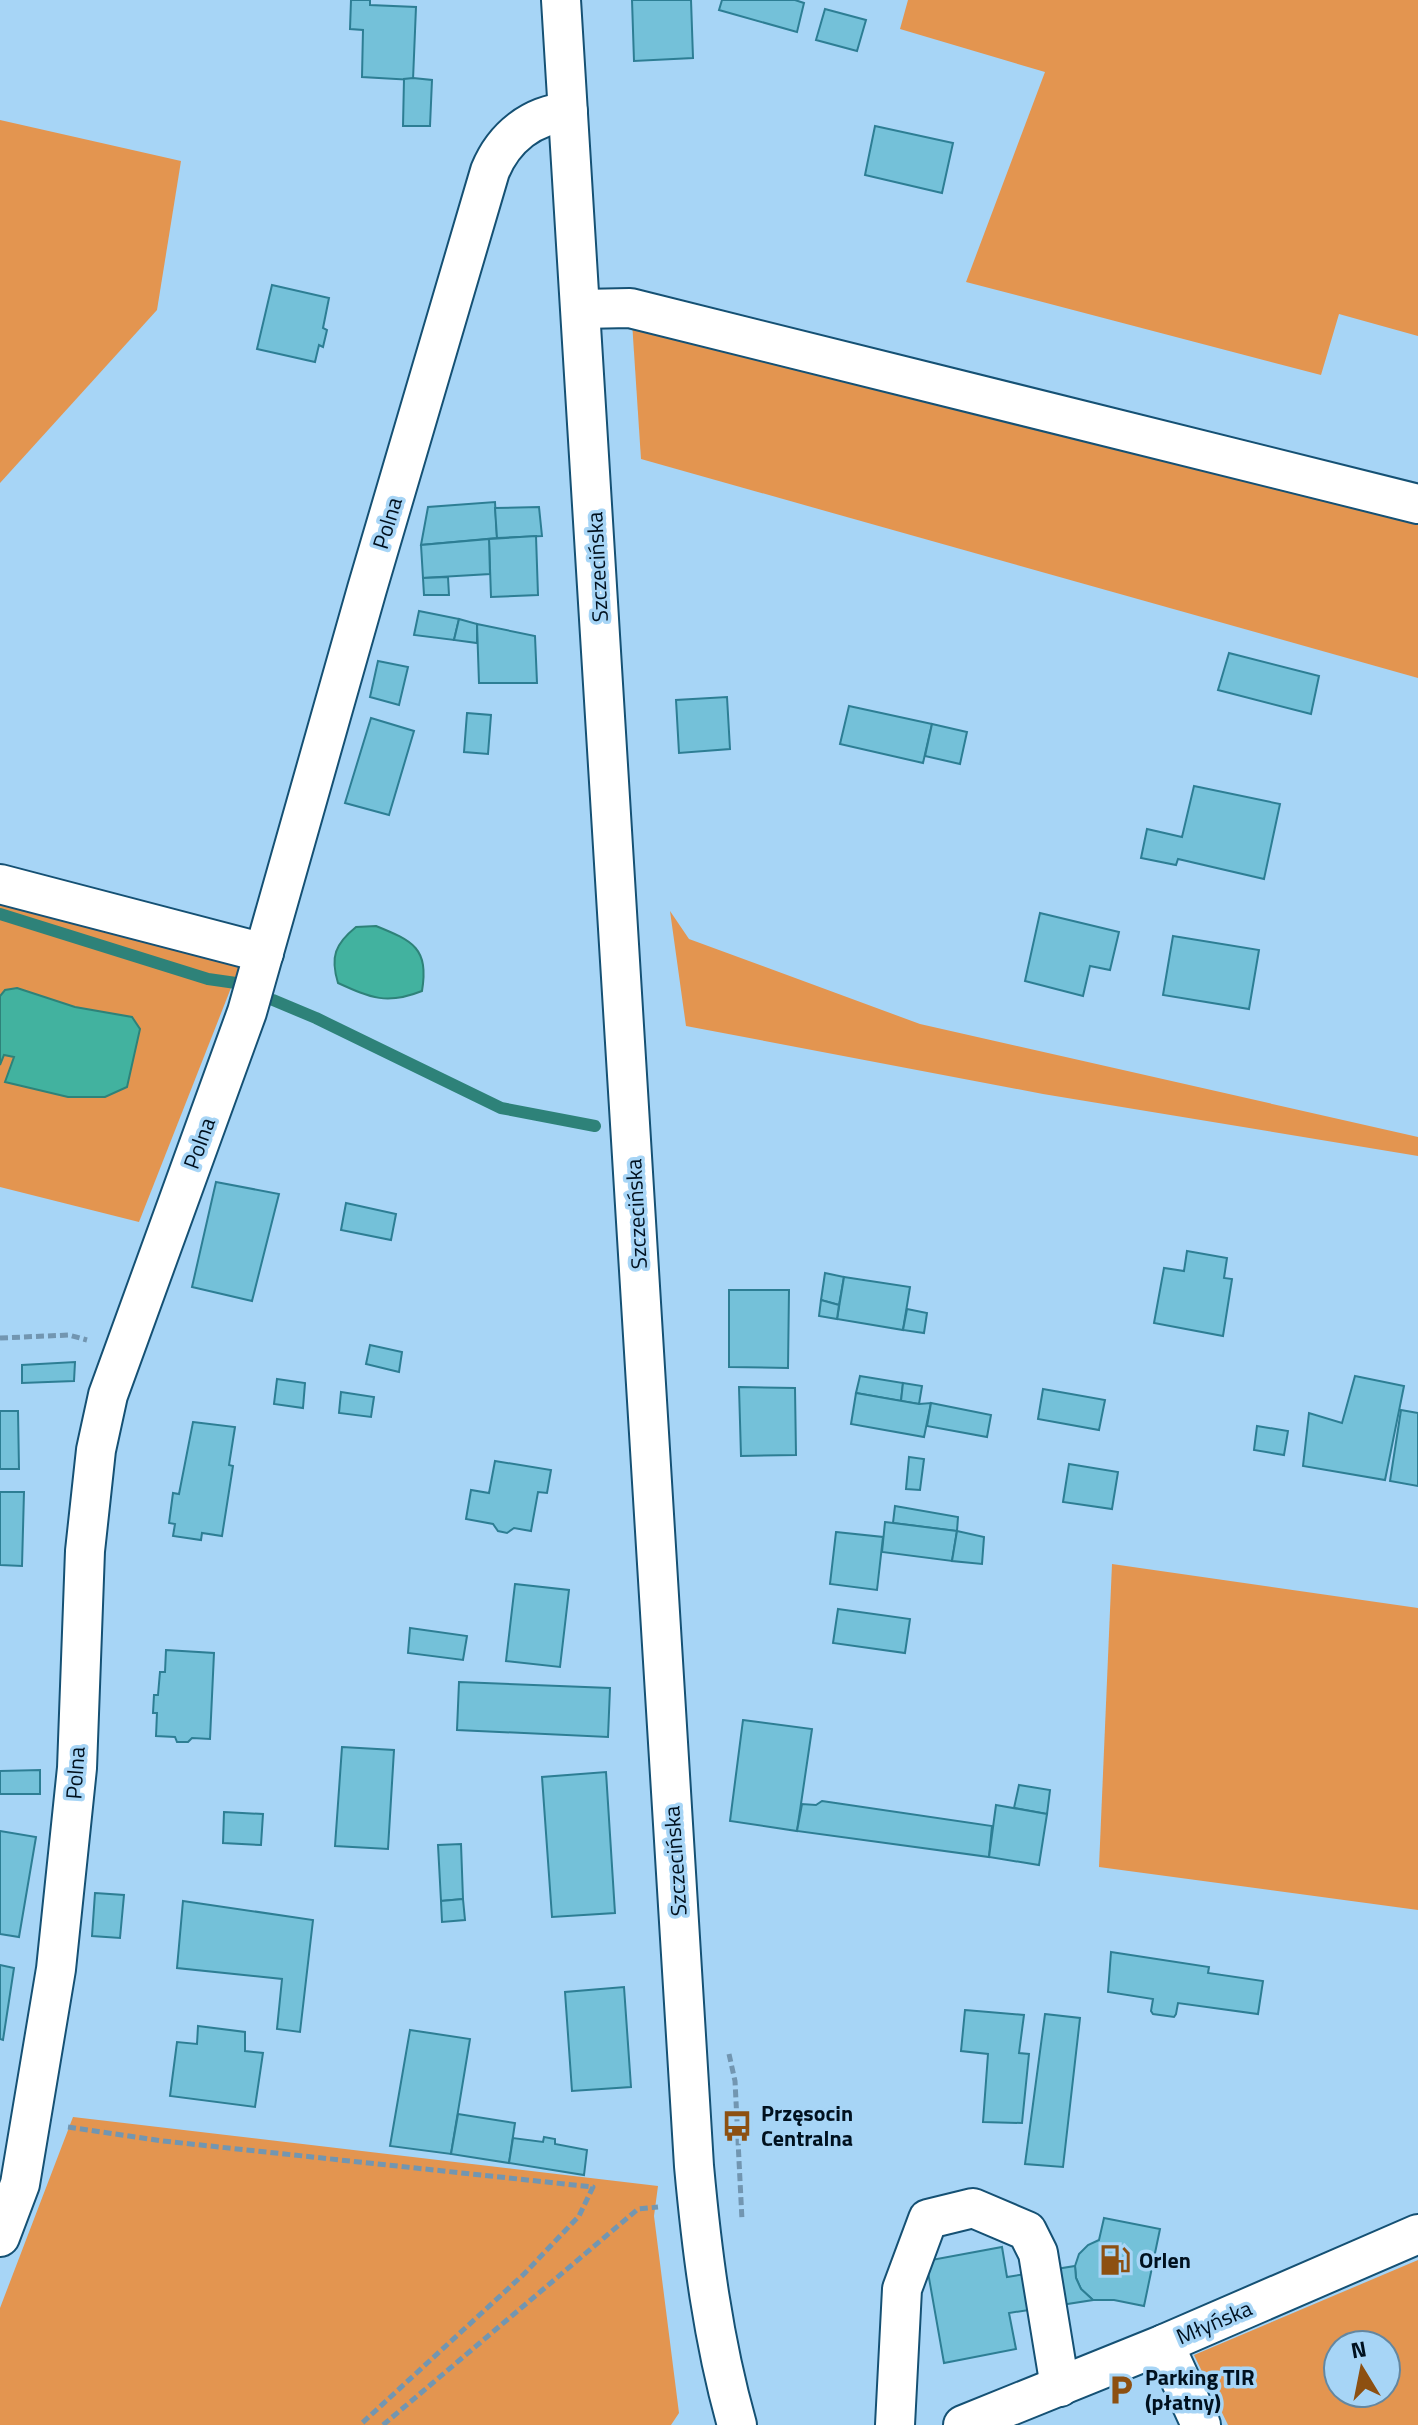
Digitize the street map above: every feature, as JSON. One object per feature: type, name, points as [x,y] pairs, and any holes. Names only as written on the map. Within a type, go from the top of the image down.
[{"type":"street","name":"Szczecińska","points":[[561,0],[694,2166],[707,2283],[718,2347],[737,2425]]},
{"type":"street","name":"Polna","points":[[0,2237],[20,2184],[56,1969],[77,1768],[85,1551],[96,1450],[108,1395],[232,1054],[264,953],[490,171],[505,144],[522,129],[540,118],[568,112]]},
{"type":"street","points":[[581,309],[630,308],[1418,504]]},
{"type":"street","points":[[0,884],[264,953]]},
{"type":"street","points":[[895,2425],[902,2289],[928,2219],[973,2208],[1027,2231],[1038,2253],[1060,2387]]},
{"type":"street","name":"Młyńska","points":[[963,2425],[1164,2344],[1418,2234]]},
{"type":"street","points":[[1164,2344],[1201,2425]]},
{"type":"path","points":[[0,1338],[69,1335],[123,1349]]},
{"type":"path","points":[[31,2121],[163,2141],[593,2187],[579,2216],[524,2274],[360,2425]]},
{"type":"path","points":[[383,2425],[638,2209],[657,2207]]},
{"type":"shaded area","points":[[908,0],[1418,0],[1418,336],[1339,314],[1321,375],[966,282],[1045,72],[900,29]]},
{"type":"shaded area","points":[[0,120],[181,161],[157,310],[0,483]]},
{"type":"shaded area","points":[[632,322],[1418,517],[1418,678],[641,459]]},
{"type":"shaded area","points":[[0,898],[240,965],[139,1222],[0,1187]]},
{"type":"shaded area","points":[[670,911],[689,939],[920,1024],[1418,1137],[1418,1156],[1043,1094],[686,1026]]},
{"type":"shaded area","points":[[376,926],[400,936],[416,948],[423,965],[422,991],[389,999],[360,993],[338,983],[334,966],[336,952],[343,939],[356,927]]},
{"type":"shaded area","points":[[17,988],[75,1007],[132,1017],[140,1029],[127,1087],[105,1097],[68,1097],[5,1082],[14,1057],[4,1055],[0,1065],[0,996],[5,990]]},
{"type":"shaded area","points":[[1112,1564],[1418,1608],[1418,1910],[1099,1867]]},
{"type":"shaded area","points":[[73,2117],[658,2186],[654,2216],[679,2413],[671,2425],[0,2425],[0,2308]]},
{"type":"shaded area","points":[[1418,2260],[1418,2425],[1228,2425],[1194,2355]]},
{"type":"building","points":[[351,0],[370,0],[370,5],[416,7],[413,80],[362,77],[363,30],[350,29]]},
{"type":"building","points":[[632,0],[691,0],[693,58],[634,61]]},
{"type":"building","points":[[722,0],[795,0],[804,3],[797,32],[719,10]]},
{"type":"building","points":[[825,9],[866,20],[857,51],[816,40]]},
{"type":"building","points":[[404,79],[432,80],[430,126],[403,126]]},
{"type":"building","points":[[875,126],[953,143],[942,193],[865,175]]},
{"type":"building","points":[[272,285],[329,298],[323,328],[327,330],[315,362],[257,349]]},
{"type":"building","points":[[495,502],[497,538],[421,545],[428,507]]},
{"type":"building","points":[[539,507],[542,536],[497,538],[495,508]]},
{"type":"building","points":[[536,536],[538,595],[491,597],[489,539]]},
{"type":"building","points":[[489,539],[490,574],[423,578],[421,545]]},
{"type":"building","points":[[448,577],[449,595],[424,595],[423,578]]},
{"type":"building","points":[[419,611],[459,619],[454,640],[414,635]]},
{"type":"building","points":[[459,619],[477,624],[477,643],[454,640]]},
{"type":"building","points":[[477,624],[535,636],[537,683],[479,683]]},
{"type":"building","points":[[1229,653],[1319,676],[1311,714],[1218,690]]},
{"type":"building","points":[[378,661],[408,667],[399,705],[370,697]]},
{"type":"building","points":[[727,697],[730,749],[679,753],[676,700]]},
{"type":"building","points":[[849,706],[932,724],[923,763],[840,744]]},
{"type":"building","points":[[467,713],[491,715],[488,754],[464,752]]},
{"type":"building","points":[[371,718],[414,731],[389,815],[345,803]]},
{"type":"building","points":[[932,724],[967,732],[960,764],[925,756]]},
{"type":"building","points":[[1194,786],[1280,804],[1264,879],[1178,859],[1176,865],[1141,858],[1147,829],[1182,837]]},
{"type":"building","points":[[1040,913],[1119,932],[1110,970],[1090,966],[1083,996],[1025,981]]},
{"type":"building","points":[[1173,936],[1259,950],[1249,1009],[1163,995]]},
{"type":"building","points":[[216,1182],[279,1194],[252,1301],[192,1287]]},
{"type":"building","points":[[346,1203],[396,1214],[391,1240],[341,1230]]},
{"type":"building","points":[[1187,1251],[1227,1258],[1224,1278],[1232,1279],[1223,1336],[1154,1323],[1164,1268],[1184,1271]]},
{"type":"building","points":[[825,1273],[844,1277],[839,1305],[821,1300]]},
{"type":"building","points":[[844,1277],[910,1287],[903,1330],[837,1319]]},
{"type":"building","points":[[729,1290],[789,1290],[788,1368],[729,1367]]},
{"type":"building","points":[[821,1300],[839,1305],[837,1319],[819,1316]]},
{"type":"building","points":[[907,1309],[927,1313],[924,1333],[903,1330]]},
{"type":"building","points":[[370,1345],[402,1352],[399,1372],[366,1364]]},
{"type":"building","points":[[75,1362],[74,1381],[22,1383],[22,1365]]},
{"type":"building","points":[[860,1376],[903,1383],[901,1401],[856,1393]]},
{"type":"building","points":[[1355,1376],[1404,1386],[1385,1480],[1303,1466],[1309,1413],[1342,1423]]},
{"type":"building","points":[[277,1379],[305,1383],[303,1408],[274,1404]]},
{"type":"building","points":[[903,1383],[922,1386],[919,1404],[901,1401]]},
{"type":"building","points":[[739,1387],[795,1388],[796,1455],[741,1456]]},
{"type":"building","points":[[1043,1389],[1105,1400],[1099,1430],[1038,1419]]},
{"type":"building","points":[[341,1392],[374,1397],[371,1417],[339,1413]]},
{"type":"building","points":[[856,1393],[919,1404],[931,1403],[924,1437],[851,1424]]},
{"type":"building","points":[[931,1403],[991,1415],[987,1437],[927,1426]]},
{"type":"building","points":[[1401,1410],[1418,1413],[1418,1486],[1390,1481]]},
{"type":"building","points":[[0,1411],[18,1411],[19,1469],[0,1469]]},
{"type":"building","points":[[193,1422],[235,1427],[229,1465],[233,1466],[222,1536],[202,1533],[201,1540],[173,1536],[175,1524],[169,1523],[173,1493],[179,1494]]},
{"type":"building","points":[[1257,1426],[1288,1431],[1284,1455],[1254,1450]]},
{"type":"building","points":[[909,1457],[924,1459],[920,1490],[906,1489]]},
{"type":"building","points":[[495,1461],[551,1470],[547,1493],[538,1492],[531,1531],[514,1528],[507,1533],[498,1531],[493,1524],[466,1519],[471,1490],[489,1493]]},
{"type":"building","points":[[1069,1464],[1118,1472],[1112,1509],[1063,1502]]},
{"type":"building","points":[[0,1492],[24,1492],[22,1566],[0,1565]]},
{"type":"building","points":[[895,1506],[958,1517],[957,1531],[893,1523]]},
{"type":"building","points":[[885,1522],[957,1531],[952,1561],[882,1552]]},
{"type":"building","points":[[957,1531],[984,1537],[982,1564],[952,1561]]},
{"type":"building","points":[[836,1532],[883,1537],[877,1590],[830,1584]]},
{"type":"building","points":[[515,1584],[569,1590],[560,1667],[506,1661]]},
{"type":"building","points":[[838,1609],[910,1619],[905,1653],[833,1643]]},
{"type":"building","points":[[410,1628],[467,1636],[463,1660],[408,1653]]},
{"type":"building","points":[[166,1650],[214,1653],[210,1739],[192,1738],[188,1742],[177,1742],[175,1737],[156,1736],[154,1695],[158,1695],[160,1672],[165,1672]]},
{"type":"building","points":[[459,1682],[610,1688],[608,1737],[457,1730]]},
{"type":"building","points":[[743,1720],[812,1729],[797,1831],[730,1821]]},
{"type":"building","points":[[342,1747],[394,1750],[388,1849],[335,1846]]},
{"type":"building","points":[[40,1770],[40,1794],[0,1794],[0,1771]]},
{"type":"building","points":[[606,1772],[615,1913],[552,1917],[542,1777]]},
{"type":"building","points":[[1019,1785],[1050,1790],[1047,1814],[1014,1808]]},
{"type":"building","points":[[822,1801],[992,1826],[989,1857],[797,1831],[802,1804],[816,1805]]},
{"type":"building","points":[[996,1805],[1047,1814],[1039,1865],[989,1857]]},
{"type":"building","points":[[224,1812],[263,1814],[261,1845],[223,1843]]},
{"type":"building","points":[[0,1831],[36,1837],[19,1937],[0,1934]]},
{"type":"building","points":[[461,1844],[463,1899],[441,1901],[438,1845]]},
{"type":"building","points":[[95,1893],[124,1895],[120,1938],[92,1936]]},
{"type":"building","points":[[463,1899],[465,1920],[442,1922],[441,1901]]},
{"type":"building","points":[[183,1901],[313,1920],[300,2032],[277,2029],[282,1979],[177,1968]]},
{"type":"building","points":[[1111,1952],[1209,1967],[1208,1973],[1263,1981],[1258,2014],[1178,2003],[1174,2017],[1153,2014],[1153,1999],[1108,1992]]},
{"type":"building","points":[[0,1965],[14,1968],[3,2040],[0,2039]]},
{"type":"building","points":[[624,1987],[631,2087],[572,2091],[565,1992]]},
{"type":"building","points":[[965,2010],[1024,2015],[1019,2053],[1029,2054],[1022,2123],[983,2122],[988,2054],[961,2051]]},
{"type":"building","points":[[1045,2014],[1080,2018],[1063,2167],[1025,2164]]},
{"type":"building","points":[[198,2026],[245,2032],[245,2051],[263,2053],[255,2107],[170,2096],[177,2042],[197,2044]]},
{"type":"building","points":[[410,2030],[470,2039],[451,2154],[390,2146]]},
{"type":"building","points":[[458,2114],[515,2123],[509,2163],[451,2154]]},
{"type":"building","points":[[544,2137],[555,2139],[555,2144],[587,2150],[584,2175],[509,2163],[513,2138],[543,2142]]},
{"type":"building","name":"Orlen","points":[[1104,2218],[1160,2229],[1144,2306],[1114,2300],[1093,2300],[1081,2289],[1076,2278],[1075,2266],[1079,2254],[1099,2240]]},
{"type":"building","points":[[1002,2247],[1007,2277],[1075,2266],[1081,2289],[1093,2300],[1009,2313],[1016,2349],[944,2363],[926,2261]]},
{"type":"waterway","points":[[0,914],[208,979],[236,983]]},
{"type":"waterway","points":[[273,1000],[501,1108],[595,1126]]},
{"type":"place","name":"Przęsocin Centralna","points":[[737,2126]]},
{"type":"place","name":"Orlen","points":[[1115,2260]]},
{"type":"place","name":"Parking TIR (płatny)","points":[[1121,2390]]}]
